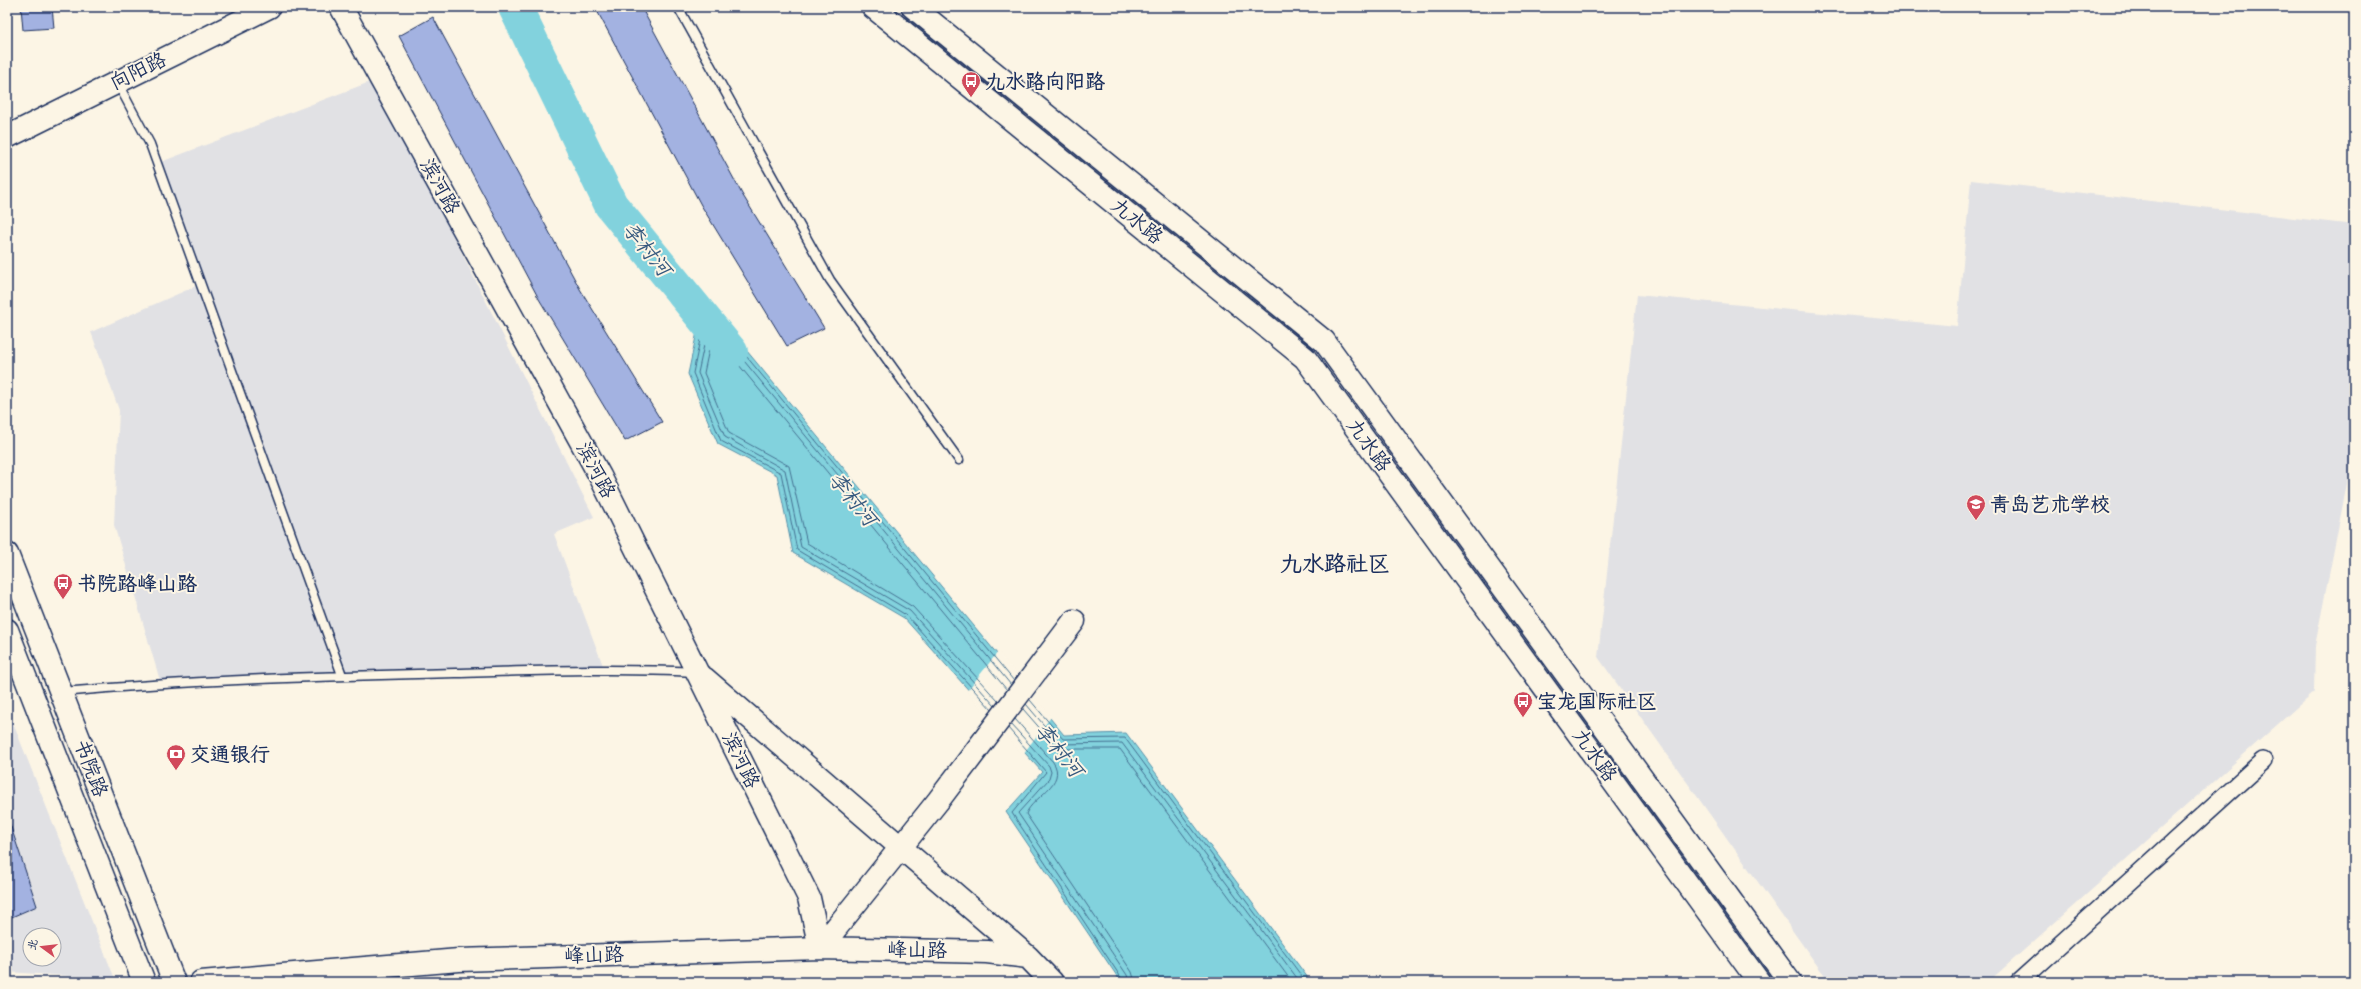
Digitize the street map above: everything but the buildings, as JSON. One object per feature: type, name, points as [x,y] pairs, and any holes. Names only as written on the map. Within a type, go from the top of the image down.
[{"type":"main road","name":"向阳路","points":[[7,137],[269,7]]},
{"type":"main road","name":"滨河路","points":[[341,7],[600,476],[809,898],[820,948]]},
{"type":"main road","name":"九水路","points":[[873,7],[1305,358],[1759,982]]},
{"type":"main road","name":"九水路","points":[[913,7],[1324,341],[1790,982]]},
{"type":"main road","name":"书院路","points":[[7,554],[174,982]]},
{"type":"main road","points":[[820,948],[938,802],[1074,621]]},
{"type":"main road","name":"书院路","points":[[7,630],[144,982]]},
{"type":"main road","points":[[698,672],[1028,957],[1052,982]]},
{"type":"main road","name":"峰山路","points":[[201,982],[459,960],[820,948],[987,952],[1028,957]]},
{"type":"street","points":[[2019,982],[2263,761]]},
{"type":"lane","points":[[678,7],[830,280],[959,460]]},
{"type":"lane","points":[[117,82],[150,144],[342,675]]},
{"type":"lane","points":[[61,692],[138,685],[342,675],[642,669],[698,672]]},
{"type":"shaded area","points":[[375,80],[594,517],[554,534],[605,671],[161,684],[114,525],[119,410],[91,332],[196,286],[153,165]]},
{"type":"shaded area","name":"青岛艺术学校","points":[[1971,180],[2354,225],[2354,448],[2315,646],[2314,692],[1988,982],[1829,982],[1598,657],[1637,295],[1957,326]]},
{"type":"shaded area","points":[[7,708],[115,979],[7,972]]},
{"type":"water","points":[[704,299],[1064,735],[1126,733],[1311,982],[1121,982],[1006,812],[1042,772],[904,618],[793,553],[777,475],[718,444],[688,374]]},
{"type":"pier","points":[[998,652],[1051,717],[1023,754],[967,691]]},
{"type":"waterway","name":"李村河","points":[[515,7],[611,205],[731,352]]},
{"type":"place","name":"九水路向阳路","points":[[971,98]]},
{"type":"place","name":"青岛艺术学校","points":[[1976,521]]},
{"type":"place","name":"书院路峰山路","points":[[63,600]]},
{"type":"place","name":"宝龙国际社区","points":[[1523,718]]},
{"type":"place","name":"交通银行","points":[[176,771]]},
{"type":"district","name":"九水路社区","points":[[1335,564]]}]
